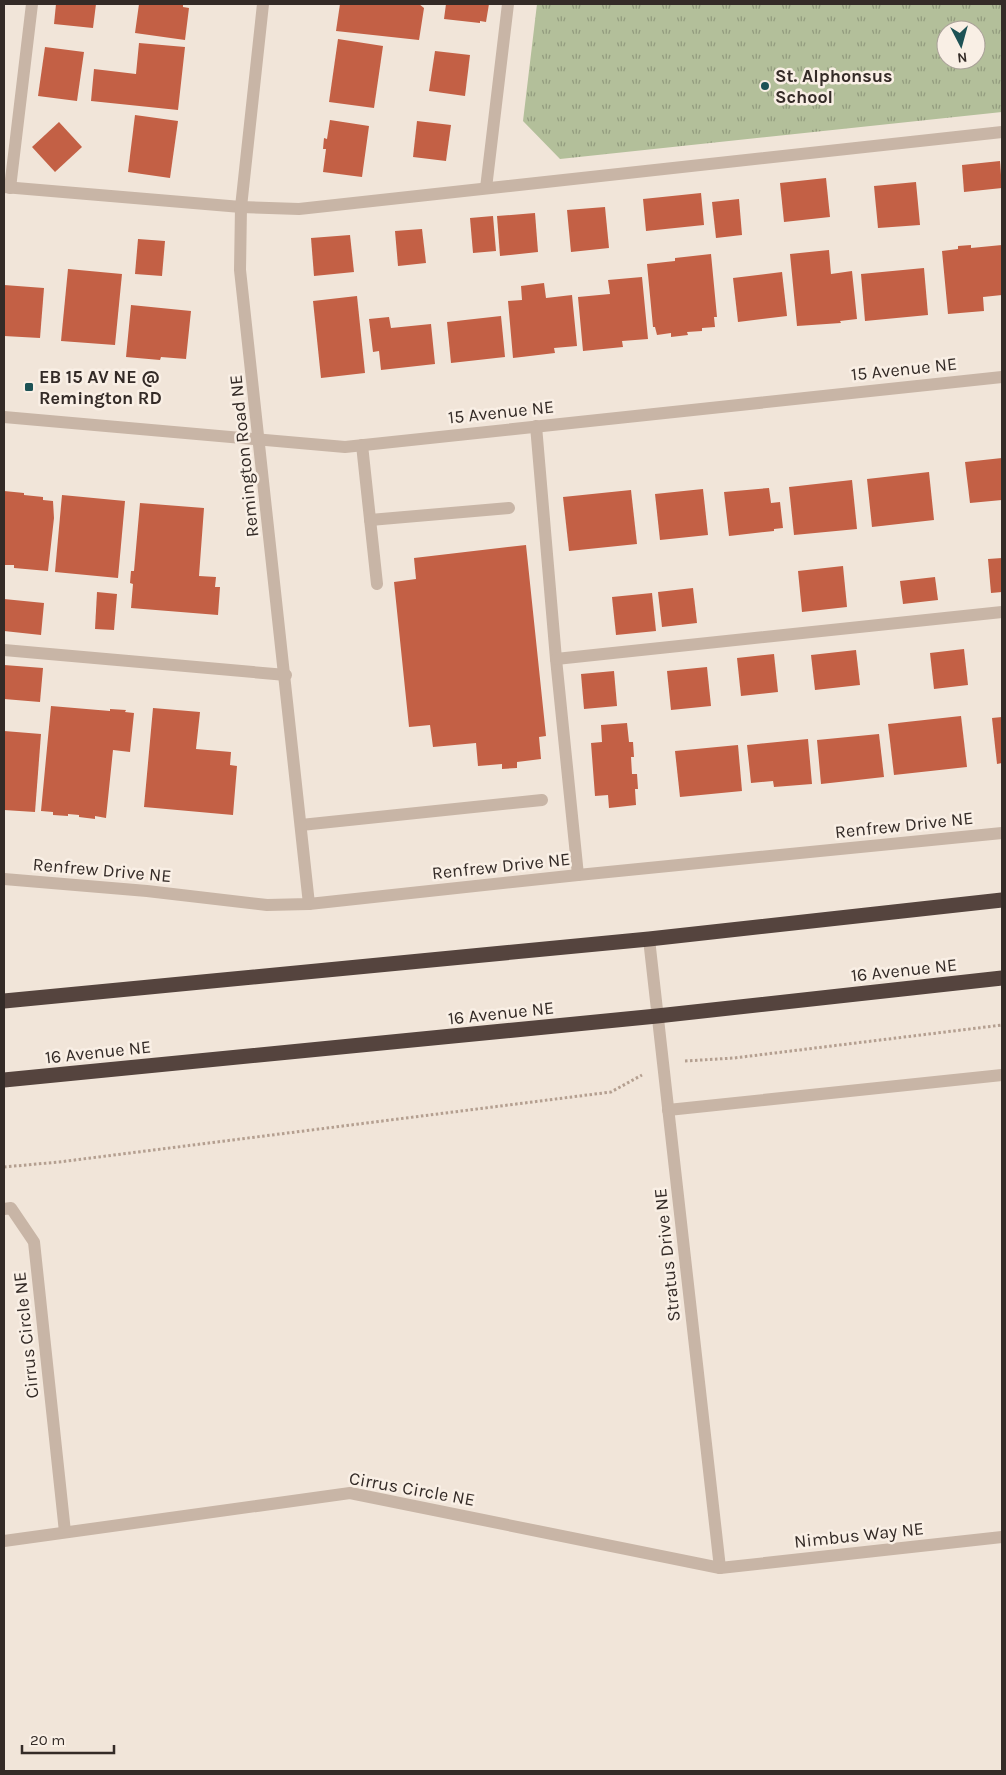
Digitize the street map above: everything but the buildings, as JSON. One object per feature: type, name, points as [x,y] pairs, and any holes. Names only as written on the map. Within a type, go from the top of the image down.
[{"type":"highway","points":[[4,1001],[648,939],[1002,900]]},
{"type":"highway","name":"16 Avenue NE","points":[[4,1080],[657,1016],[1002,978]]},
{"type":"street","points":[[32,4],[7,188],[241,207],[299,209],[1002,132]]},
{"type":"street","name":"Remington Road NE","points":[[263,4],[241,207],[240,270],[286,675],[309,904]]},
{"type":"street","points":[[486,188],[508,4]]},
{"type":"street","name":"15 Avenue NE","points":[[4,417],[345,447],[1002,377]]},
{"type":"street","points":[[536,426],[556,659],[578,875]]},
{"type":"street","points":[[362,445],[378,584]]},
{"type":"street","points":[[370,520],[509,508]]},
{"type":"street","points":[[556,659],[1002,612]]},
{"type":"street","points":[[4,650],[286,675]]},
{"type":"street","points":[[301,825],[542,800]]},
{"type":"street","name":"Renfrew Drive NE","points":[[4,879],[147,891],[267,905],[309,904],[1002,832]]},
{"type":"street","name":"Stratus Drive NE","points":[[648,939],[720,1568]]},
{"type":"street","points":[[668,1110],[1002,1075]]},
{"type":"street","name":"Cirrus Circle NE","points":[[4,1209],[11,1208],[34,1242],[65,1532]]},
{"type":"street","name":"Cirrus Circle NE","points":[[4,1540],[350,1493],[720,1568]]},
{"type":"street","name":"Nimbus Way NE","points":[[720,1568],[1002,1537]]},
{"type":"path","points":[[4,1167],[59,1162],[611,1092],[662,1063],[734,1058],[1002,1025]]},
{"type":"green space","name":"St. Alphonsus School","points":[[537,4],[1002,4],[1002,112],[560,159],[523,121]]},
{"type":"place","name":"St. Alphonsus School","points":[[765,86]]},
{"type":"place","name":"EB 15 AV NE @ Remington RD","points":[[29,387]]}]
